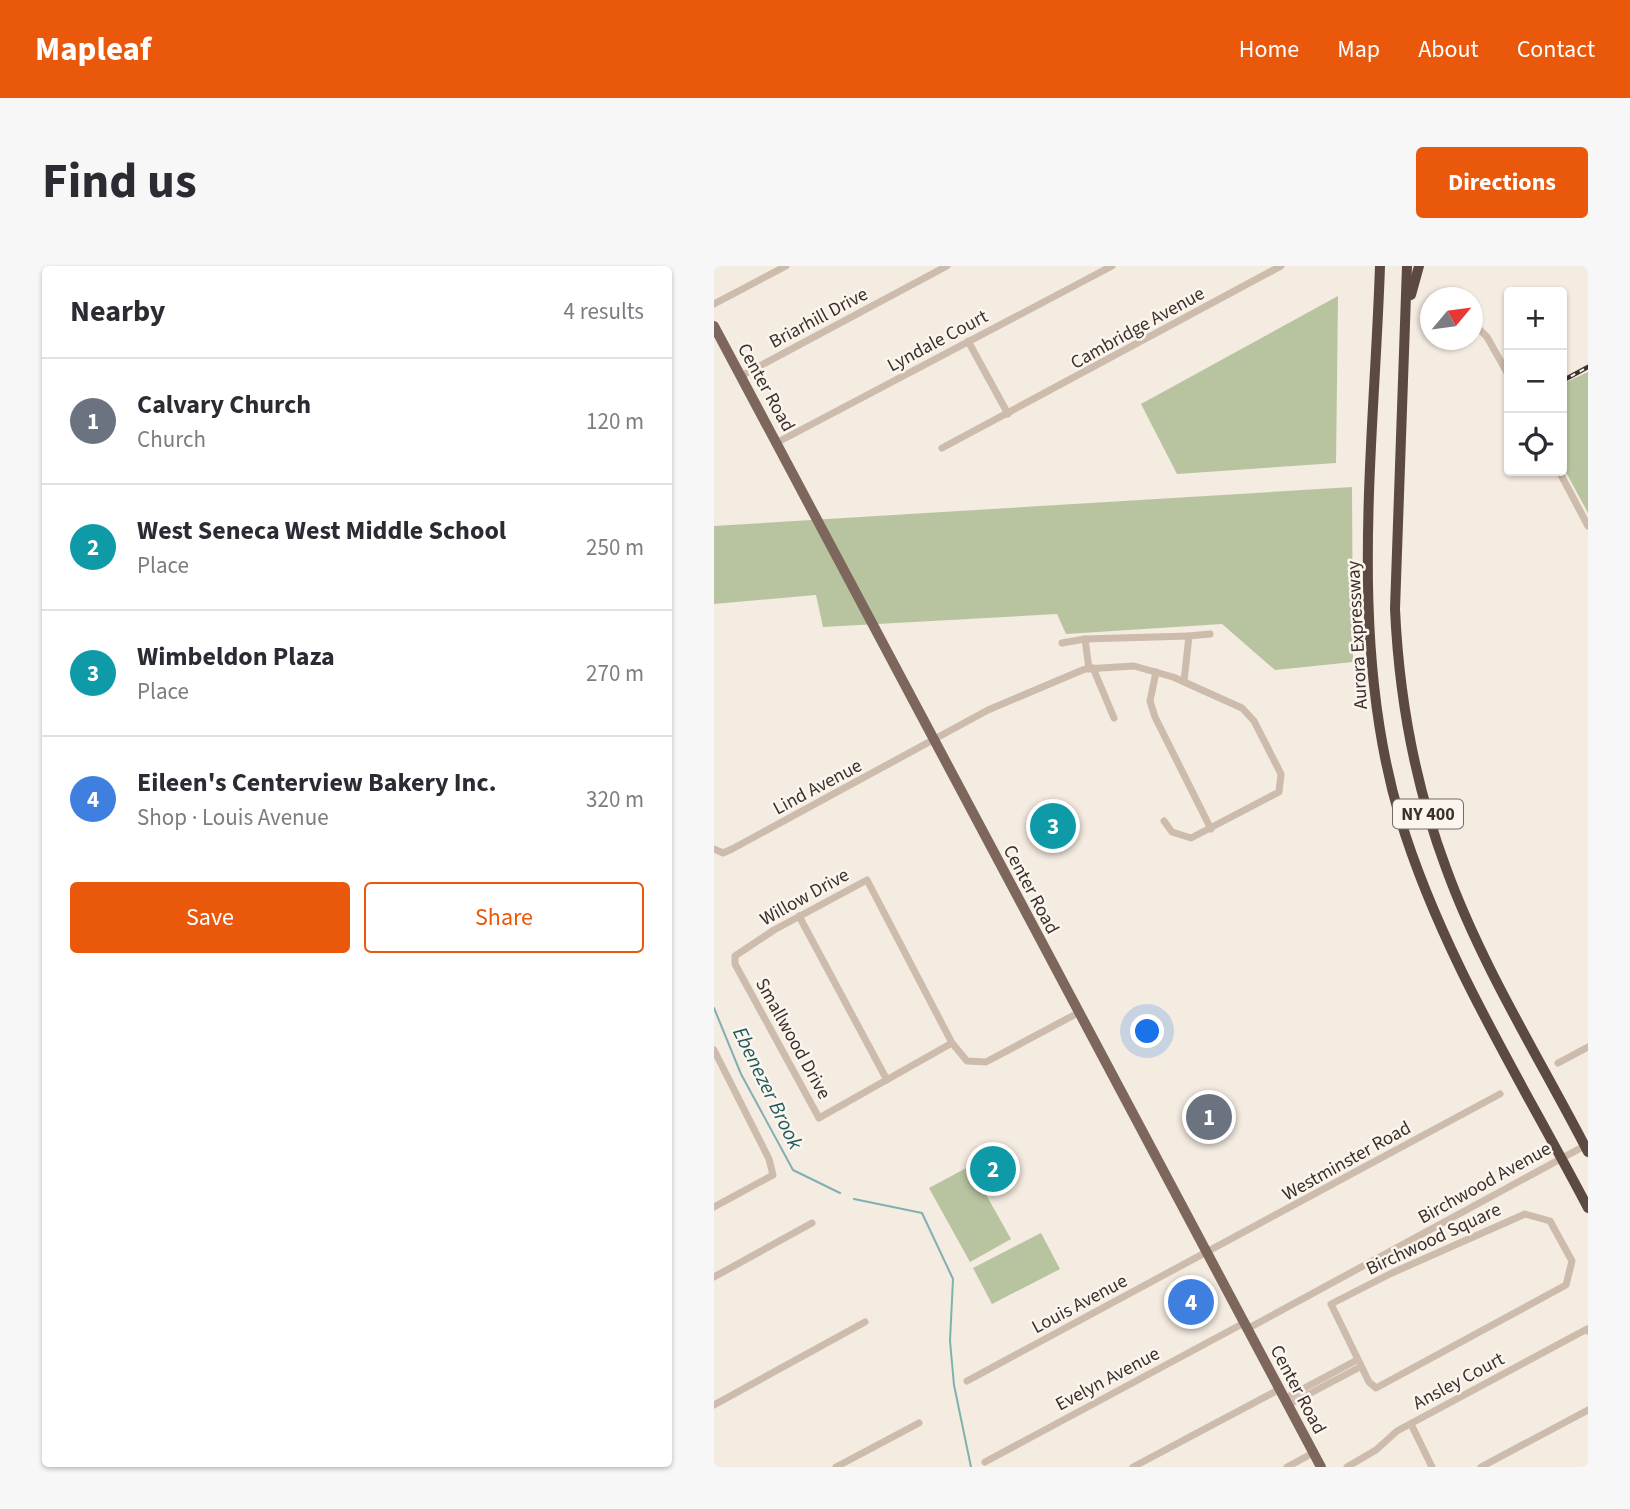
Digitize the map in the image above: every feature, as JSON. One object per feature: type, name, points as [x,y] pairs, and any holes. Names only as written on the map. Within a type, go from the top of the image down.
[{"type":"highway","name":"Aurora Expressway","points":[[1380,266],[1369,617],[1373,688],[1400,818],[1443,933],[1588,1208]]},
{"type":"highway","name":"Aurora Expressway","points":[[1407,266],[1398,503],[1397,653],[1410,741],[1431,826],[1463,910],[1588,1152]]},
{"type":"highway","points":[[1404,340],[1412,286],[1419,266]]},
{"type":"main road","name":"Center Road","points":[[714,326],[1321,1467]]},
{"type":"street","points":[[714,304],[786,266]]},
{"type":"street","name":"Briarhill Drive","points":[[741,376],[947,266]]},
{"type":"street","name":"Lyndale Court","points":[[778,442],[1112,266]]},
{"type":"street","name":"Cambridge Avenue","points":[[942,448],[1281,266]]},
{"type":"street","points":[[1483,333],[1504,367]]},
{"type":"street","points":[[968,341],[1008,414]]},
{"type":"street","points":[[1562,476],[1588,526]]},
{"type":"street","points":[[1062,643],[1085,639],[1210,634]]},
{"type":"street","points":[[1184,681],[1189,636]]},
{"type":"street","points":[[1085,639],[1091,668],[1114,718]]},
{"type":"street","name":"Lind Avenue","points":[[714,849],[723,853],[732,849],[988,710],[1091,668],[1134,666],[1184,681],[1242,708],[1254,721],[1281,774],[1279,792],[1211,829]]},
{"type":"street","points":[[1156,672],[1150,701],[1155,717],[1211,829],[1191,838],[1172,832],[1164,821]]},
{"type":"street","name":"Willow Drive","points":[[744,947],[867,880],[953,1043]]},
{"type":"street","points":[[799,916],[887,1080],[953,1043],[967,1061],[986,1062],[1078,1013]]},
{"type":"street","name":"Smallwood Drive","points":[[744,947],[737,952],[735,964],[819,1118],[887,1080]]},
{"type":"street","points":[[1558,1063],[1588,1047]]},
{"type":"street","points":[[714,1050],[769,1159],[772,1175],[714,1207]]},
{"type":"street","name":"Westminster Road","points":[[1207,1253],[1500,1094]]},
{"type":"street","name":"Birchwood Avenue","points":[[1246,1326],[1588,1144]]},
{"type":"street","name":"Birchwood Square","points":[[1525,1214],[1550,1221],[1572,1261],[1566,1285],[1376,1388],[1358,1364],[1331,1304],[1392,1273],[1525,1214]]},
{"type":"street","points":[[714,1277],[813,1223]]},
{"type":"street","name":"Louis Avenue","points":[[967,1381],[1207,1253]]},
{"type":"street","points":[[714,1405],[865,1322]]},
{"type":"street","name":"Evelyn Avenue","points":[[985,1462],[1246,1326]]},
{"type":"street","name":"Ansley Court","points":[[1347,1467],[1411,1424],[1587,1329],[1588,1331]]},
{"type":"street","points":[[1133,1467],[1358,1364]]},
{"type":"street","points":[[1481,1467],[1588,1410]]},
{"type":"street","points":[[836,1467],[919,1423]]},
{"type":"street","points":[[1411,1424],[1433,1467]]},
{"type":"street","points":[[1287,1467],[1313,1453]]},
{"type":"green space","points":[[1338,296],[1336,463],[1177,474],[1141,404]]},
{"type":"green space","points":[[1588,372],[1588,513],[1567,474],[1567,382]]},
{"type":"green space","points":[[1352,487],[1353,662],[1275,670],[1222,624],[1066,634],[1057,614],[823,627],[816,595],[714,604],[714,526]]},
{"type":"green space","points":[[970,1166],[1011,1239],[970,1262],[929,1188]]},
{"type":"green space","points":[[1041,1233],[1060,1269],[992,1304],[973,1268]]},
{"type":"waterway","name":"Ebenezer Brook","points":[[714,1008],[741,1074],[793,1170],[840,1193]]},
{"type":"waterway","name":"Ebenezer Brook","points":[[854,1199],[922,1213],[953,1279],[950,1341],[954,1385],[971,1467]]},
{"type":"railway","points":[[1567,378],[1588,367]]},
{"type":"place","name":"Wimbeldon Plaza","points":[[1053,826]]},
{"type":"place","name":"Calvary Church","points":[[1209,1117]]},
{"type":"place","name":"West Seneca West Middle School","points":[[993,1169]]},
{"type":"place","name":"Eileen's Centerview Bakery Inc.","points":[[1191,1302]]}]
